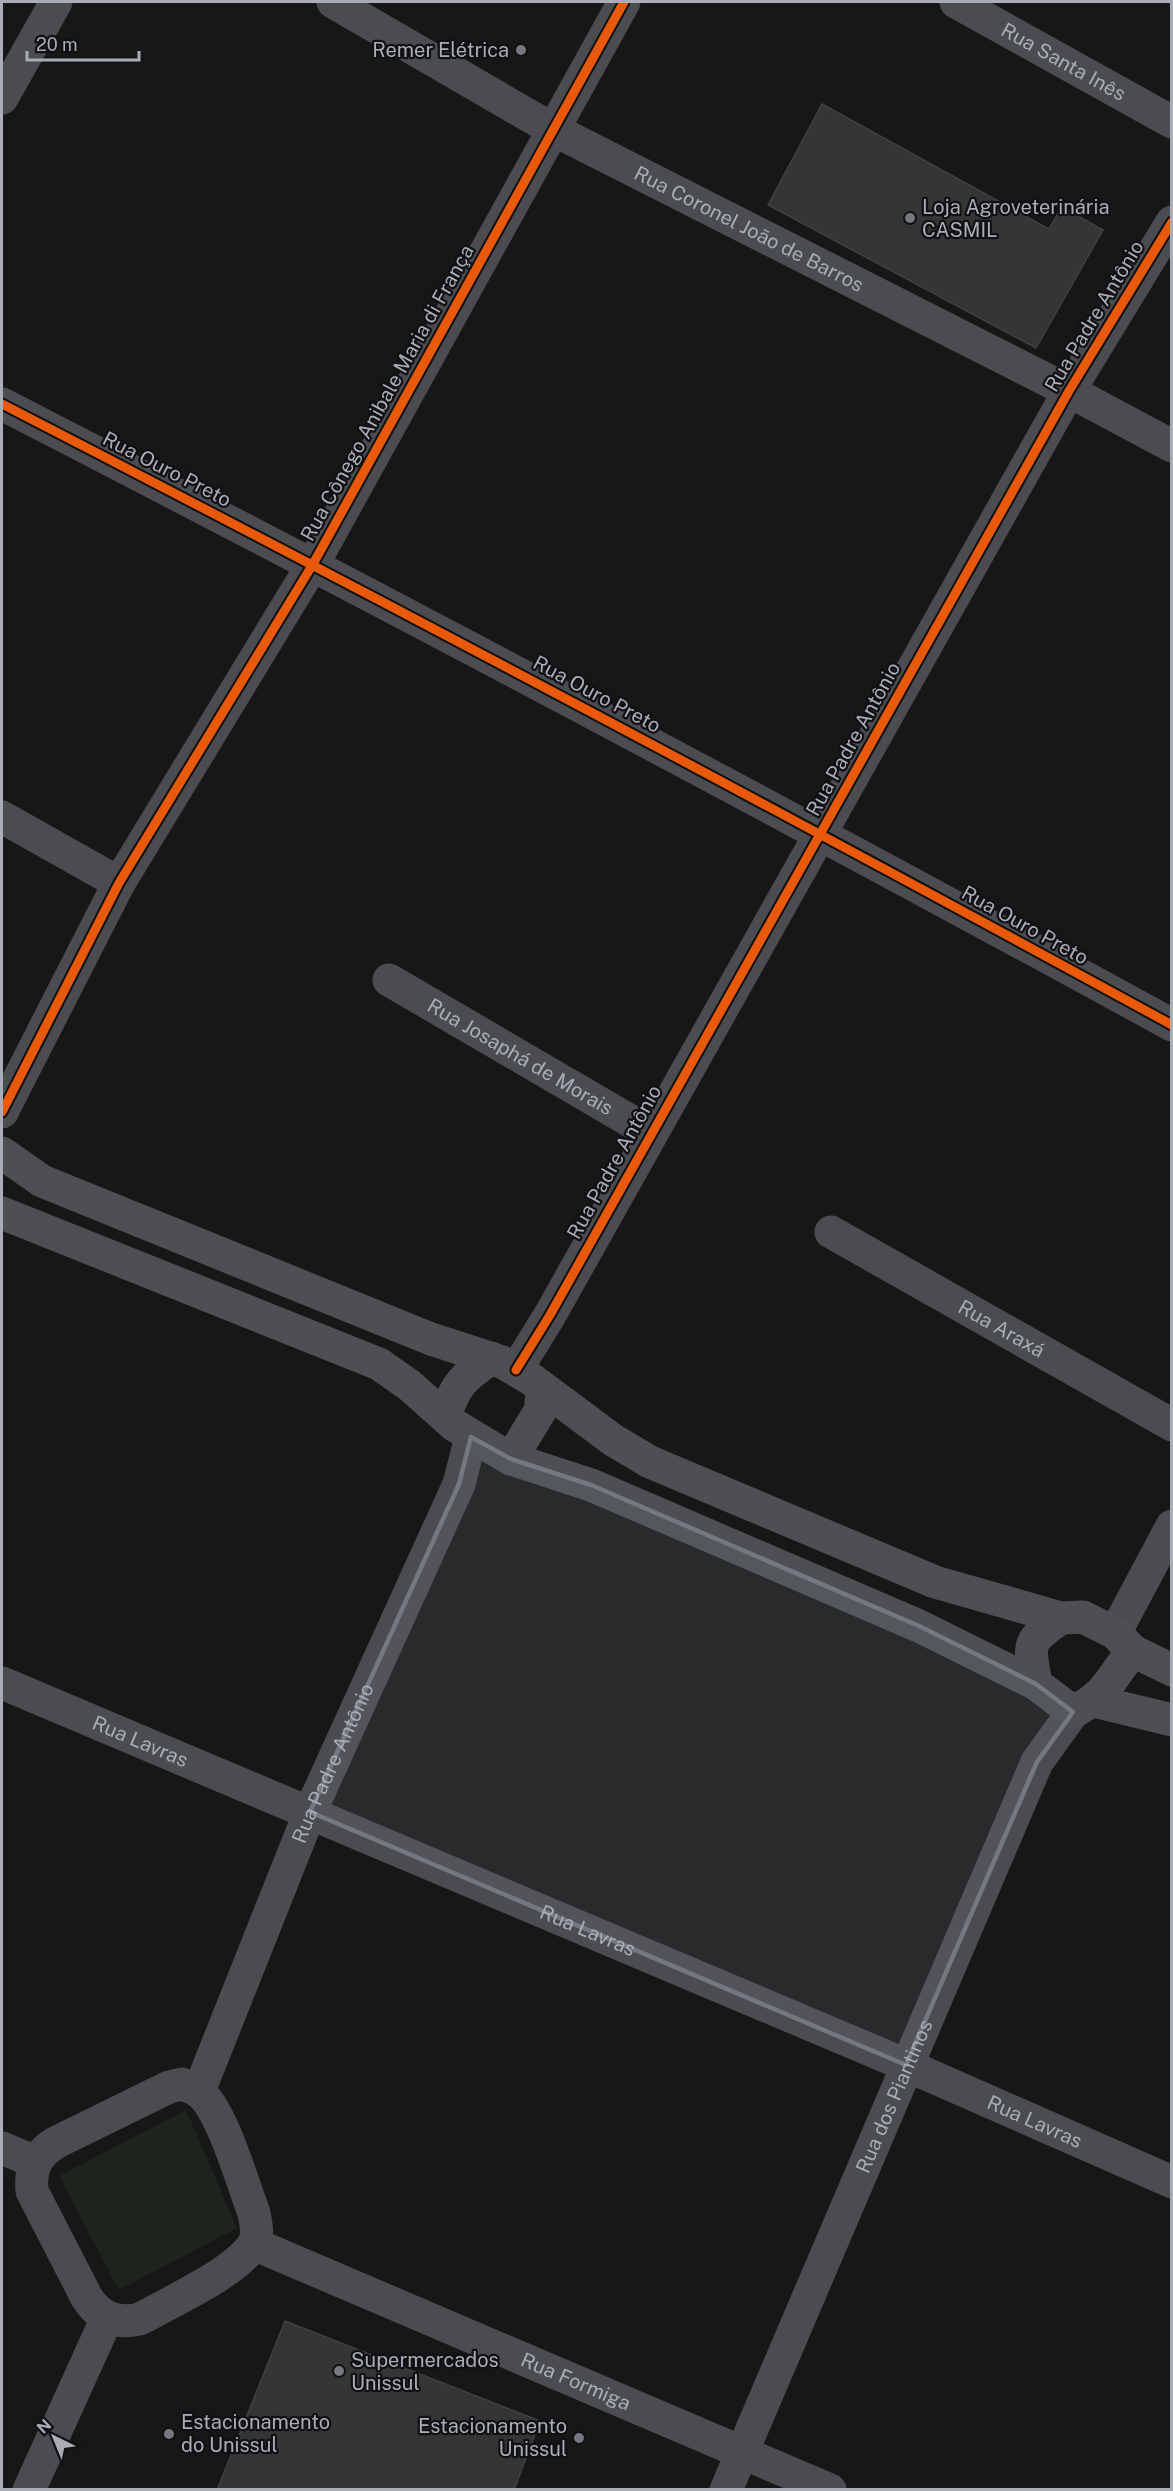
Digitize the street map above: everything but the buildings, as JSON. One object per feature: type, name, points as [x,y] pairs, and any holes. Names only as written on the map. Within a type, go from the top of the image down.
[{"type":"main road","points":[[2,1153],[42,1181],[430,1339],[504,1364],[543,1388],[613,1440],[650,1462],[935,1582],[1062,1618],[1083,1617],[1172,1670]]},
{"type":"main road","points":[[2,1213],[379,1364],[409,1384],[471,1437],[511,1459],[591,1485],[919,1626],[1083,1706],[1172,1720]]},
{"type":"main road","points":[[445,1416],[459,1382],[470,1372],[504,1364]]},
{"type":"main road","points":[[511,1459],[540,1411],[543,1388]]},
{"type":"main road","points":[[1036,1684],[1031,1657],[1032,1643],[1038,1634],[1062,1618]]},
{"type":"main road","points":[[1083,1706],[1108,1687],[1124,1642]]},
{"type":"street","points":[[2,98],[56,2]]},
{"type":"street","name":"Rua Coronel João de Barros","points":[[333,2],[552,129],[1070,391],[1172,446]]},
{"type":"street","name":"Rua Cônego Anibale Maria di França","points":[[2,1112],[119,883],[313,564],[624,2]]},
{"type":"street","name":"Rua Santa Inês","points":[[956,2],[1172,122]]},
{"type":"street","name":"Rua Padre Antônio","points":[[504,1364],[550,1315],[1070,391],[1172,222]]},
{"type":"street","name":"Rua Ouro Preto","points":[[2,404],[313,564],[820,833],[1172,1025]]},
{"type":"street","points":[[2,817],[119,883]]},
{"type":"street","name":"Rua Josaphá de Morais","points":[[389,980],[651,1133]]},
{"type":"street","name":"Rua Araxá","points":[[831,1232],[1172,1425]]},
{"type":"street","name":"Rua Padre Antônio","points":[[199,2091],[309,1812],[459,1484],[471,1437]]},
{"type":"street","points":[[1124,1642],[1172,1526]]},
{"type":"street","name":"Rua Lavras","points":[[2,1683],[906,2065],[1172,2182]]},
{"type":"street","name":"Rua dos Piantinos","points":[[726,2490],[1037,1762],[1083,1706]]},
{"type":"street","points":[[182,2084],[199,2091],[210,2103],[219,2120],[254,2213],[257,2228],[254,2244],[241,2259],[223,2272],[140,2319],[125,2322],[107,2318],[93,2308],[87,2298],[32,2191],[31,2175],[35,2162],[43,2151],[55,2143],[169,2087],[182,2084]]},
{"type":"street","points":[[2,2148],[35,2162]]},
{"type":"street","name":"Rua Formiga","points":[[254,2244],[830,2490]]},
{"type":"street","points":[[29,2490],[107,2318]]},
{"type":"highlighted area","points":[[471,1437],[511,1459],[591,1485],[919,1626],[1036,1684],[1073,1712],[1037,1762],[906,2065],[310,1812],[459,1484]]},
{"type":"shaded area","points":[[186,2110],[237,2228],[119,2290],[59,2176]]},
{"type":"cycle path","points":[[2,1112],[119,883],[313,564],[624,2]]},
{"type":"cycle path","points":[[516,1370],[550,1315],[1069,391],[1172,222]]},
{"type":"cycle path","points":[[2,404],[296,556],[881,867],[1172,1025]]},
{"type":"place","name":"Remer Elétrica","points":[[521,50]]},
{"type":"place","name":"Loja Agroveterinária CASMIL","points":[[910,218]]},
{"type":"place","name":"Supermercados Unissul","points":[[339,2371]]},
{"type":"place","name":"Estacionamento do Unissul","points":[[169,2434]]},
{"type":"place","name":"Estacionamento Unissul","points":[[579,2438]]}]
